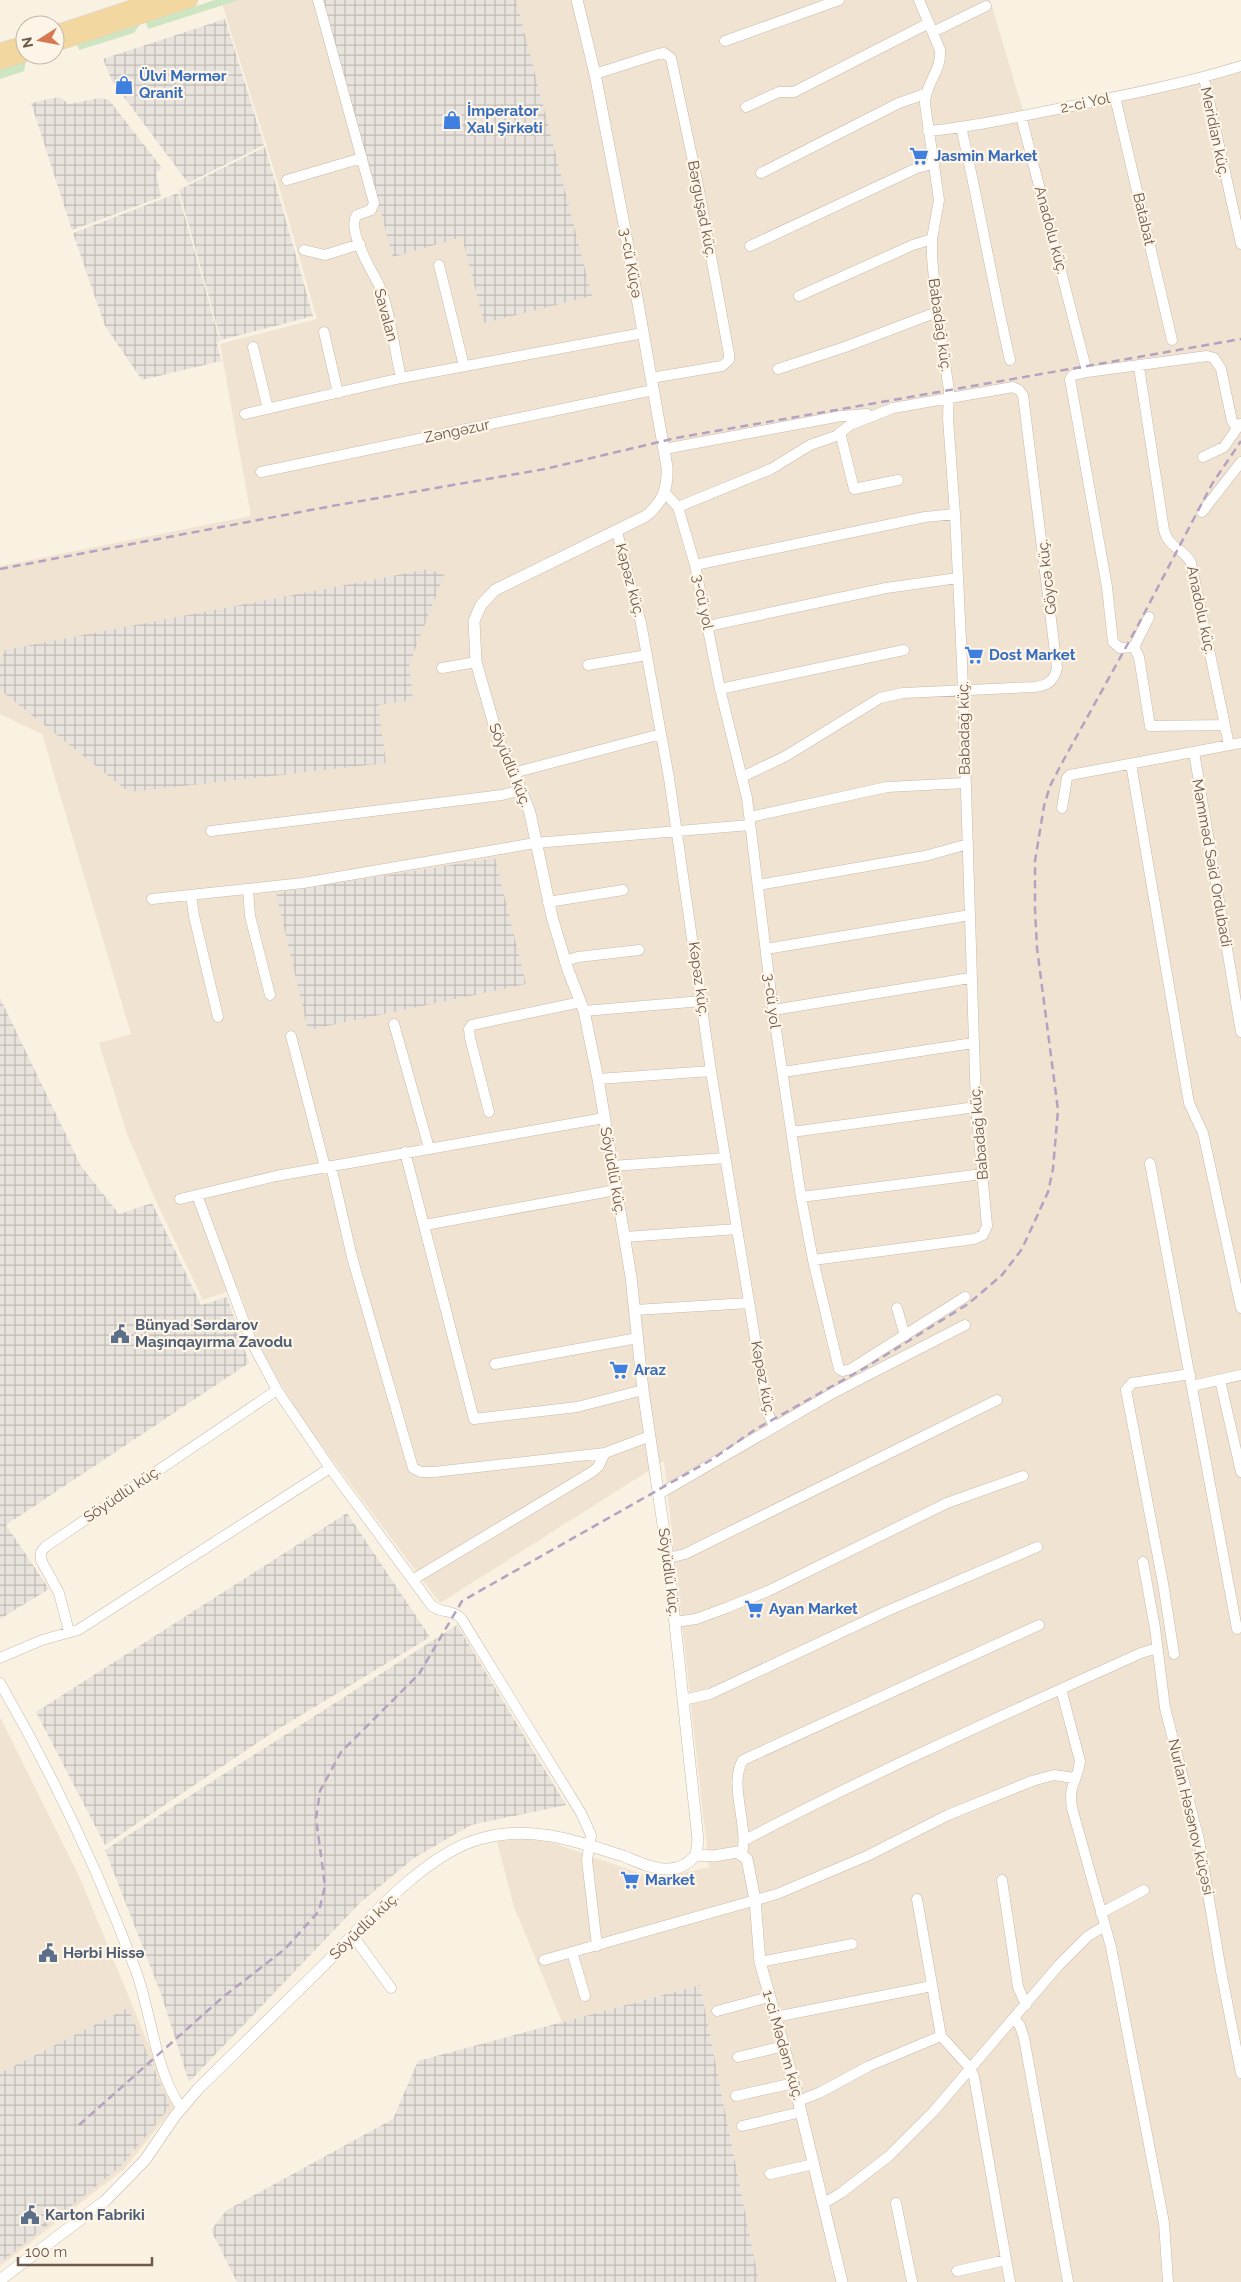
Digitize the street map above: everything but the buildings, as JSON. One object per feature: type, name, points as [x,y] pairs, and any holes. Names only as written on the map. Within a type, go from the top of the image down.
[{"type":"main road","points":[[65,30],[156,0]]},
{"type":"main road","points":[[65,41],[190,0]]},
{"type":"main road","points":[[0,51],[15,46]]},
{"type":"main road","points":[[0,62],[15,57]]},
{"type":"street","name":"Savalan","points":[[318,0],[374,203],[372,210],[354,219],[367,265],[381,290],[401,378]]},
{"type":"street","name":"3-cü Küçə","points":[[578,0],[595,74],[664,450],[668,477],[665,493]]},
{"type":"street","points":[[725,41],[839,0]]},
{"type":"street","points":[[761,173],[899,103],[925,94],[939,66],[940,58],[931,27],[919,0]]},
{"type":"street","points":[[746,107],[779,92],[794,92],[931,27],[986,6]]},
{"type":"street","name":"Bərguşad küç.","points":[[595,74],[658,54],[664,53],[671,58],[724,325],[729,354],[726,363],[722,366],[651,378]]},
{"type":"street","name":"2-ci Yol","points":[[928,131],[961,127],[1115,97],[1204,78],[1241,66]]},
{"type":"street","name":"Meridian küç.","points":[[1204,78],[1241,244]]},
{"type":"street","name":"Babadağ küç.","points":[[813,1260],[974,1239],[983,1235],[987,1226],[976,1107],[973,1043],[963,690],[955,514],[948,419],[948,383],[937,312],[932,239],[939,200],[932,164],[925,94]]},
{"type":"street","name":"Batabat","points":[[1115,97],[1172,340]]},
{"type":"street","name":"Anadolu küç.","points":[[1021,116],[1087,372]]},
{"type":"street","points":[[961,127],[982,217],[990,272],[1010,360]]},
{"type":"street","points":[[288,180],[362,158]]},
{"type":"street","points":[[750,246],[917,168],[932,164]]},
{"type":"street","points":[[799,296],[913,245],[932,239]]},
{"type":"street","points":[[304,250],[326,255],[360,244]]},
{"type":"street","points":[[438,265],[464,366]]},
{"type":"street","points":[[778,369],[845,347],[937,312]]},
{"type":"street","points":[[324,332],[338,393]]},
{"type":"street","points":[[245,414],[401,378],[643,333]]},
{"type":"street","points":[[253,347],[268,409]]},
{"type":"street","points":[[1134,647],[1120,648],[1113,642],[1107,586],[1070,379],[1073,375],[1087,372],[1139,367],[1207,356],[1214,358],[1221,369],[1232,420],[1239,425],[1224,447],[1203,457]]},
{"type":"street","name":"Anadolu küç.","points":[[1139,367],[1164,530],[1168,542],[1184,553],[1192,563],[1229,745]]},
{"type":"street","name":"Göycə küç.","points":[[742,778],[786,756],[880,698],[903,693],[1043,686],[1055,677],[1057,668],[1025,403],[1019,390],[1013,387],[948,397]]},
{"type":"street","name":"Zəngəzur","points":[[261,472],[653,390]]},
{"type":"street","points":[[678,507],[771,469],[810,445],[836,436],[850,425],[914,403],[948,397]]},
{"type":"street","points":[[664,450],[841,416],[878,414]]},
{"type":"street","points":[[840,432],[854,489],[898,480]]},
{"type":"street","points":[[1202,512],[1241,462]]},
{"type":"street","name":"3-cü yol","points":[[665,493],[678,507],[695,565],[720,689],[742,778],[750,821],[773,1010],[801,1197],[813,1260],[841,1370],[850,1369],[965,1297]]},
{"type":"street","name":"Söyüdlü küç.","points":[[0,2280],[105,2201],[152,2151],[182,2107],[353,1936],[428,1866],[462,1845],[482,1838],[526,1832],[588,1844],[667,1870],[683,1866],[696,1855],[698,1840],[668,1558],[650,1436],[625,1238],[598,1079],[582,1006],[564,960],[548,902],[530,813],[490,714],[476,662],[474,621],[481,605],[488,597],[507,583],[617,532],[646,516],[659,504],[665,493]]},
{"type":"street","points":[[695,565],[925,518],[955,514]]},
{"type":"street","name":"Kəpəz küç.","points":[[617,532],[647,654],[677,832],[725,1158],[767,1411],[774,1426]]},
{"type":"street","points":[[708,626],[877,590],[958,578]]},
{"type":"street","points":[[1134,647],[1149,617]]},
{"type":"street","points":[[1134,647],[1139,657],[1150,726],[1225,725]]},
{"type":"street","points":[[720,689],[904,650]]},
{"type":"street","points":[[588,665],[647,654]]},
{"type":"street","points":[[442,668],[476,662]]},
{"type":"street","points":[[513,773],[661,734]]},
{"type":"street","points":[[1062,808],[1067,778],[1070,775],[1241,743]]},
{"type":"street","name":"Məmməd Səid Ordubadi","points":[[1194,752],[1241,1032]]},
{"type":"street","points":[[1131,764],[1190,1103],[1202,1133],[1241,1308]]},
{"type":"street","points":[[152,899],[303,883],[535,843],[677,832],[750,821],[887,786],[965,783]]},
{"type":"street","points":[[211,831],[502,795],[522,790]]},
{"type":"street","points":[[758,885],[925,856],[968,844]]},
{"type":"street","points":[[248,889],[250,916],[270,995]]},
{"type":"street","points":[[548,902],[623,890]]},
{"type":"street","points":[[191,895],[194,916],[218,1017]]},
{"type":"street","points":[[766,949],[970,915]]},
{"type":"street","points":[[564,960],[639,950]]},
{"type":"street","points":[[773,1010],[970,978]]},
{"type":"street","points":[[489,1112],[470,1038],[469,1030],[472,1025],[582,1006],[702,1000]]},
{"type":"street","points":[[394,1024],[429,1148]]},
{"type":"street","points":[[291,1036],[413,1468],[420,1472],[434,1472],[605,1453],[650,1436]]},
{"type":"street","points":[[783,1072],[973,1043]]},
{"type":"street","points":[[598,1079],[711,1071]]},
{"type":"street","points":[[792,1132],[976,1107]]},
{"type":"street","points":[[180,1199],[276,1176],[328,1166],[604,1118]]},
{"type":"street","points":[[405,1152],[474,1419],[577,1407],[644,1390]]},
{"type":"street","points":[[612,1166],[725,1158]]},
{"type":"street","points":[[1150,1163],[1237,1629]]},
{"type":"street","points":[[801,1197],[982,1174]]},
{"type":"street","points":[[425,1225],[616,1190]]},
{"type":"street","points":[[197,1195],[251,1341],[277,1390],[330,1468],[414,1579],[432,1606],[440,1611],[454,1612],[461,1618],[581,1813],[591,1835],[588,1844],[588,1872],[597,1946]]},
{"type":"street","points":[[625,1238],[737,1229]]},
{"type":"street","points":[[635,1310],[749,1303]]},
{"type":"street","points":[[897,1308],[905,1336]]},
{"type":"street","points":[[659,1494],[774,1426],[965,1325]]},
{"type":"street","points":[[495,1364],[638,1338]]},
{"type":"street","points":[[1174,1654],[1163,1583],[1126,1390],[1132,1383],[1190,1374]]},
{"type":"street","points":[[1192,1386],[1241,1375]]},
{"type":"street","points":[[1220,1380],[1241,1472]]},
{"type":"street","name":"Söyüdlü küç.","points":[[69,1632],[59,1593],[41,1560],[41,1552],[45,1547],[277,1390]]},
{"type":"street","points":[[668,1558],[685,1554],[998,1400]]},
{"type":"street","points":[[414,1579],[592,1472],[598,1468],[605,1453]]},
{"type":"street","points":[[0,1658],[86,1624],[330,1468]]},
{"type":"street","points":[[675,1622],[696,1618],[768,1591],[947,1503],[1023,1476]]},
{"type":"street","points":[[683,1700],[710,1694],[887,1611],[1036,1547]]},
{"type":"street","name":"Nurlan Həsənov küçəsi","points":[[1143,1562],[1165,1708],[1199,1840],[1221,1971],[1241,2073]]},
{"type":"street","points":[[696,1855],[742,1854],[745,1840],[737,1782],[738,1768],[743,1760],[1039,1625]]},
{"type":"street","points":[[745,1840],[796,1813],[1061,1689],[1141,1653],[1157,1648]]},
{"type":"street","points":[[0,1683],[61,1796],[122,1935],[144,1996],[169,2086],[182,2107]]},
{"type":"street","points":[[1061,1689],[1080,1761],[1079,1770],[1070,1789],[1072,1808],[1111,1947],[1164,2223],[1168,2282]]},
{"type":"street","points":[[544,1960],[798,1887],[867,1856],[948,1814],[1032,1781],[1054,1776],[1074,1778]]},
{"type":"street","name":"1-ci Mədəm küç.","points":[[742,1854],[747,1860],[750,1870],[755,1900],[760,1962],[800,2106],[842,2282]]},
{"type":"street","points":[[1002,1880],[1018,1987],[1026,2005]]},
{"type":"street","points":[[1101,1913],[1144,1890]]},
{"type":"street","points":[[917,1899],[942,2036],[970,2068],[975,2083],[1010,2282]]},
{"type":"street","points":[[824,2203],[841,2193],[889,2156],[934,2112],[1076,1947],[1088,1936],[1105,1926]]},
{"type":"street","points":[[353,1936],[391,1988]]},
{"type":"street","points":[[760,1962],[852,1944]]},
{"type":"street","points":[[572,1952],[585,1996]]},
{"type":"street","points":[[775,2017],[932,1986]]},
{"type":"street","points":[[718,2011],[769,1997]]},
{"type":"street","points":[[1015,2019],[1020,2026],[1024,2038],[1068,2282]]},
{"type":"street","points":[[742,2126],[800,2106],[819,2093],[869,2066],[942,2036]]},
{"type":"street","points":[[738,2057],[784,2046]]},
{"type":"street","points":[[736,2096],[794,2083]]},
{"type":"street","points":[[770,2174],[814,2164]]},
{"type":"street","points":[[896,2203],[912,2282]]},
{"type":"street","points":[[957,2271],[1006,2260]]},
{"type":"shaded area","points":[[221,0],[990,0],[1023,111],[1185,76],[1241,60],[1241,2282],[759,2282],[700,1985],[562,2022],[514,1907],[497,1841],[525,1839],[553,1843],[656,1879],[709,1867],[664,1461],[440,1603],[298,1414],[257,1342],[238,1288],[203,1300],[156,1201],[127,1134],[99,1043],[131,1034],[42,734],[0,714],[0,566],[251,516],[220,344],[317,319],[275,173]]},
{"type":"shaded area","name":"İmperator Xalı Şirkəti","points":[[323,0],[516,0],[592,296],[484,323],[462,237],[393,257]]},
{"type":"shaded area","points":[[225,19],[264,145],[188,183],[112,81],[103,59]]},
{"type":"shaded area","points":[[59,97],[69,104],[99,98],[109,100],[162,168],[156,173],[161,197],[72,230],[31,103]]},
{"type":"shaded area","points":[[265,147],[313,316],[221,340],[179,190]]},
{"type":"shaded area","points":[[178,193],[220,341],[217,342],[221,361],[142,380],[105,326],[73,233]]},
{"type":"shaded area","points":[[429,569],[444,575],[409,665],[413,700],[378,705],[386,763],[129,792],[0,690],[0,663],[5,650]]},
{"type":"shaded area","points":[[495,858],[526,984],[308,1030],[276,893]]},
{"type":"shaded area","name":"Bünyad Sərdarov Maşınqayırma Zavodu","points":[[0,998],[81,1166],[119,1214],[152,1203],[201,1305],[227,1297],[249,1363],[6,1525],[49,1589],[0,1619]]},
{"type":"shaded area","points":[[347,1513],[430,1637],[275,1731],[105,1845],[36,1712]]},
{"type":"shaded area","points":[[457,1625],[566,1805],[471,1825],[414,1858],[361,1902],[189,2082],[161,1994],[105,1850]]},
{"type":"shaded area","points":[[0,1717],[80,1878],[174,2107],[124,2169],[0,2266]]},
{"type":"shaded area","points":[[700,1985],[759,2282],[237,2282],[211,2230],[227,2210],[393,2119],[418,2061]]},
{"type":"shaded area","points":[[128,2008],[170,2107],[121,2166],[0,2263],[0,2073]]},
{"type":"green space","points":[[215,0],[239,0],[148,29],[146,22]]},
{"type":"green space","points":[[140,24],[134,33],[79,50],[77,44]]},
{"type":"green space","points":[[15,64],[25,65],[24,71],[0,79],[0,69]]},
{"type":"railway","points":[[0,569],[332,506],[545,469],[676,438],[1241,339]]},
{"type":"railway","points":[[79,2125],[223,1997],[285,1949],[319,1911],[325,1886],[316,1818],[320,1791],[341,1752],[419,1674],[462,1601],[711,1460],[756,1429],[868,1366],[968,1304],[1002,1275],[1022,1249],[1048,1192],[1053,1169],[1058,1110],[1037,948],[1035,909],[1035,861],[1044,806],[1050,786],[1063,761],[1136,629],[1212,484],[1241,441]]},
{"type":"place","name":"Ülvi Mərmər Qranit","points":[[124,85]]},
{"type":"place","name":"İmperator Xalı Şirkəti","points":[[452,120]]},
{"type":"place","name":"Jasmin Market","points":[[919,156]]},
{"type":"place","name":"Dost Market","points":[[974,655]]},
{"type":"place","name":"Bünyad Sərdarov Maşınqayırma Zavodu","points":[[120,1334]]},
{"type":"place","name":"Araz","points":[[619,1370]]},
{"type":"place","name":"Ayan Market","points":[[754,1609]]},
{"type":"place","name":"Market","points":[[630,1880]]},
{"type":"place","name":"Hərbi Hissə","points":[[48,1953]]},
{"type":"place","name":"Karton Fabriki","points":[[30,2215]]}]
